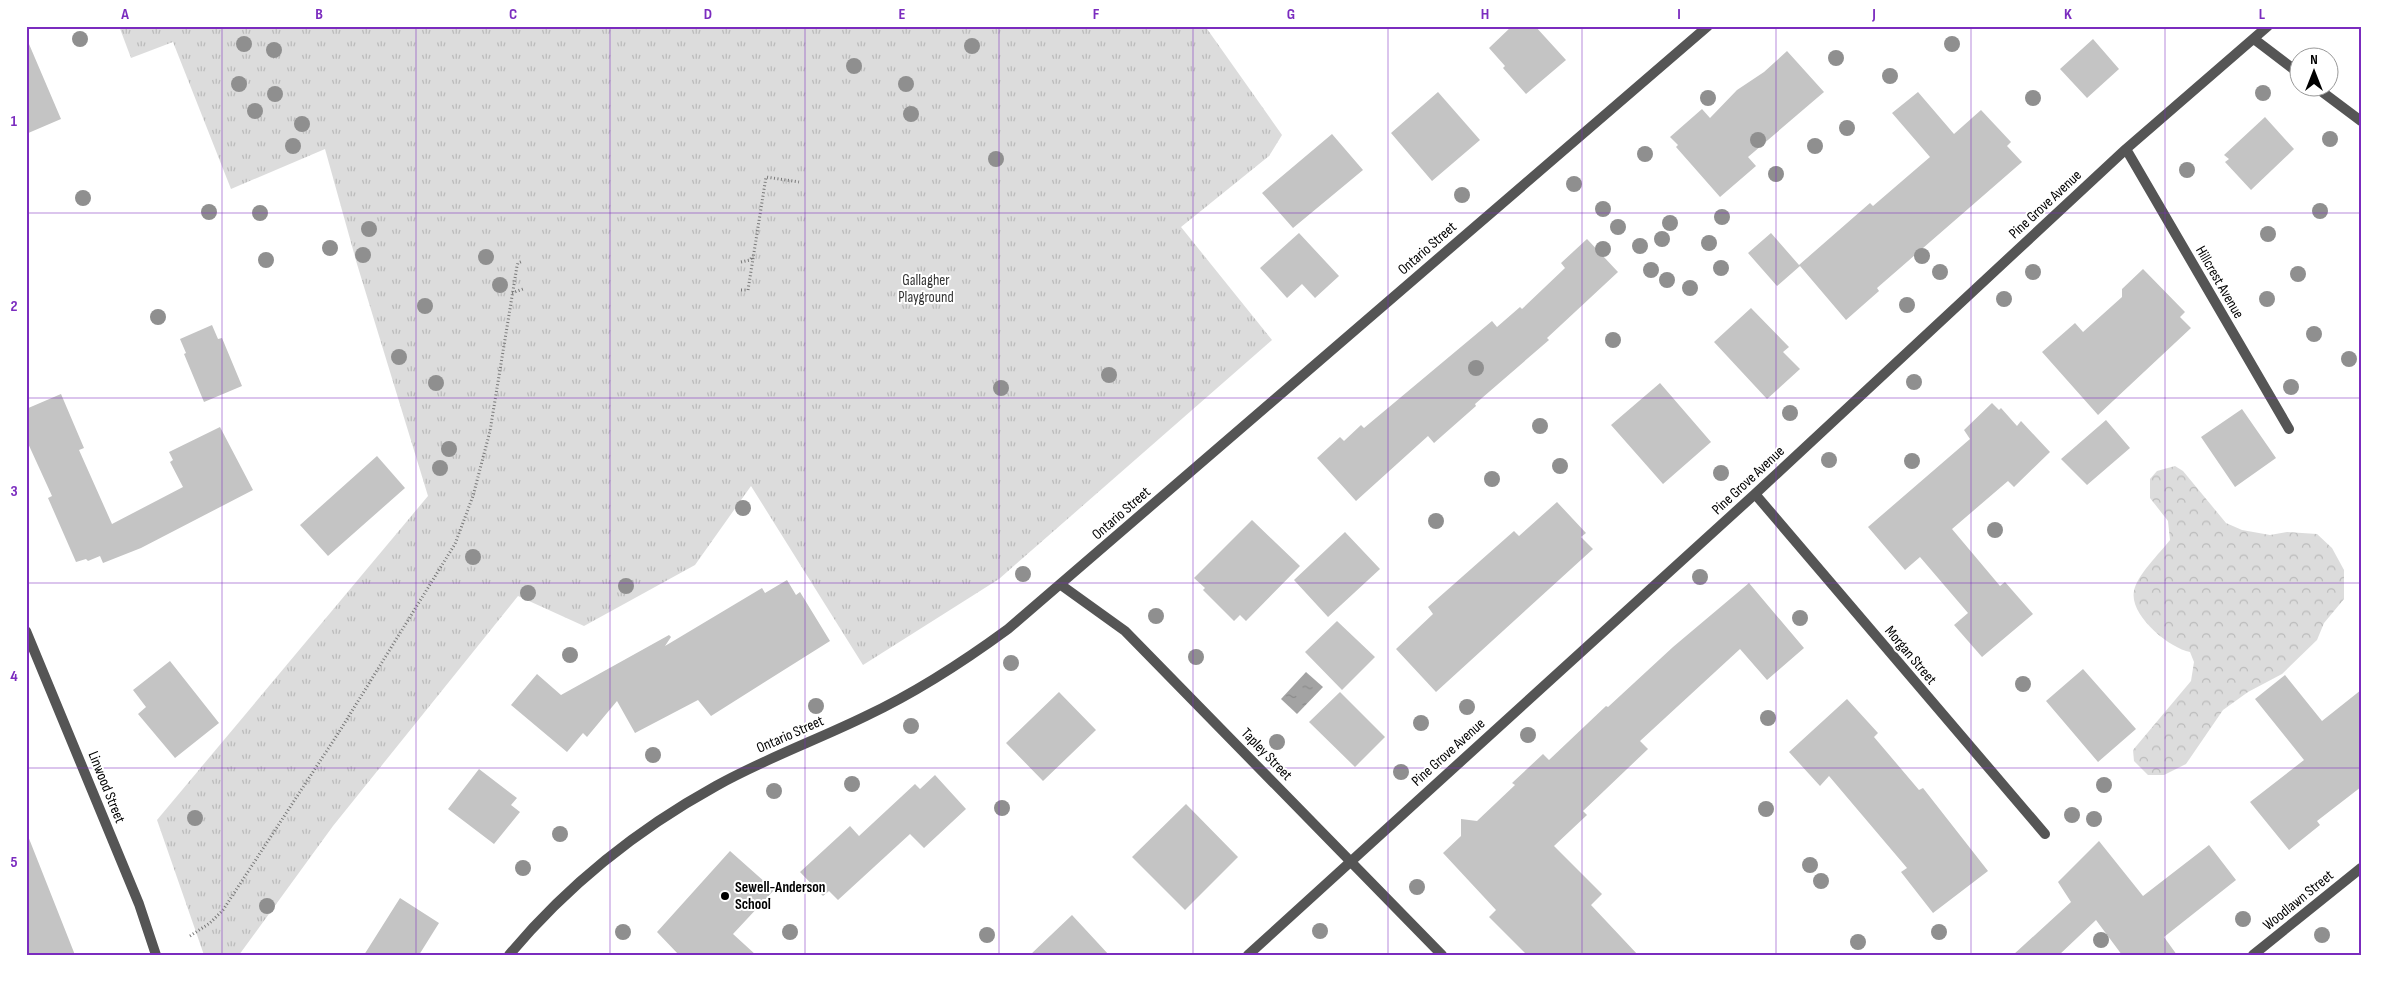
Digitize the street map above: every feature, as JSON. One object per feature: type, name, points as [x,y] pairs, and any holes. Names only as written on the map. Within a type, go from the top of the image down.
[{"type":"street","name":"Ontario Street","points":[[509,955],[563,898],[590,874],[653,825],[717,785],[868,715],[940,676],[1008,629],[1708,26]]},
{"type":"street","name":"Pine Grove Avenue","points":[[1248,955],[1350,860],[1755,494],[2126,149],[2268,26]]},
{"type":"street","points":[[2254,39],[2290,66]]},
{"type":"street","points":[[2330,98],[2361,121]]},
{"type":"street","name":"Hillcrest Avenue","points":[[2126,149],[2289,429]]},
{"type":"street","name":"Morgan Street","points":[[1755,494],[2045,834]]},
{"type":"street","name":"Tapley Street","points":[[1061,585],[1126,631],[1442,955]]},
{"type":"street","name":"Linwood Street","points":[[26,632],[139,904],[156,955]]},
{"type":"street","name":"Woodlawn Street","points":[[2253,955],[2361,868]]},
{"type":"path","points":[[741,290],[748,290],[766,177],[799,182]]},
{"type":"path","points":[[741,262],[750,260],[754,254]]},
{"type":"path","points":[[190,936],[210,923],[223,910],[339,732],[455,544],[473,496],[490,431],[517,266],[518,263],[523,261]]},
{"type":"path","points":[[512,293],[523,289]]},
{"type":"green space","name":"Gallagher Playground","points":[[119,26],[1205,26],[1282,135],[1269,156],[1181,227],[1272,340],[999,579],[863,665],[751,486],[695,565],[584,626],[518,596],[333,826],[239,955],[204,955],[157,820],[428,496],[357,264],[325,149],[231,189],[173,42],[131,58]]},
{"type":"green space","points":[[2175,466],[2183,471],[2226,523],[2242,530],[2270,535],[2287,532],[2317,534],[2332,548],[2344,570],[2344,599],[2324,623],[2317,640],[2282,674],[2248,692],[2223,710],[2186,764],[2164,775],[2148,775],[2134,761],[2133,750],[2191,681],[2194,662],[2190,652],[2172,644],[2152,629],[2144,620],[2134,600],[2134,591],[2139,578],[2170,540],[2168,521],[2150,498],[2150,479],[2157,471]]},
{"type":"water","points":[[1306,672],[1323,687],[1297,714],[1281,699]]},
{"type":"building","points":[[1512,26],[1535,26],[1566,60],[1526,94],[1503,68],[1505,66],[1489,48]]},
{"type":"building","points":[[26,37],[61,119],[26,134]]},
{"type":"building","points":[[2093,39],[2119,69],[2087,98],[2060,69]]},
{"type":"building","points":[[1787,51],[1824,92],[1748,157],[1756,166],[1720,197],[1676,147],[1678,145],[1670,137],[1702,109],[1710,118],[1737,90],[1764,72]]},
{"type":"building","points":[[1438,92],[1480,140],[1432,181],[1391,133]]},
{"type":"building","points":[[1918,92],[1954,134],[1981,110],[2011,142],[2007,146],[2022,162],[1877,288],[1879,291],[1846,320],[1800,266],[1777,286],[1748,253],[1771,233],[1799,265],[1870,203],[1873,206],[1930,157],[1892,113]]},
{"type":"building","points":[[2265,117],[2294,149],[2251,190],[2225,162],[2229,159],[2224,155]]},
{"type":"building","points":[[1332,134],[1363,170],[1293,228],[1262,193]]},
{"type":"building","points":[[1299,233],[1339,276],[1315,298],[1302,284],[1287,298],[1260,268]]},
{"type":"building","points":[[1587,239],[1618,272],[1547,338],[1549,340],[1475,404],[1476,406],[1434,443],[1428,436],[1356,501],[1317,458],[1340,437],[1344,441],[1361,425],[1364,428],[1492,321],[1497,327],[1520,307],[1522,309],[1565,268],[1561,263]]},
{"type":"building","points":[[2143,269],[2185,312],[2180,317],[2191,328],[2098,415],[2042,352],[2075,323],[2083,332],[2122,297],[2122,289]]},
{"type":"building","points":[[1751,308],[1789,347],[1783,352],[1800,369],[1767,399],[1714,342]]},
{"type":"building","points":[[212,325],[218,339],[222,338],[242,386],[204,402],[184,354],[186,353],[180,339]]},
{"type":"building","points":[[1660,383],[1711,442],[1663,484],[1611,425]]},
{"type":"building","points":[[61,394],[84,448],[79,450],[112,524],[183,487],[170,462],[173,460],[169,452],[220,427],[253,490],[141,548],[103,563],[100,556],[88,561],[86,559],[76,562],[48,498],[52,496],[26,439],[26,409]]},
{"type":"building","points":[[1992,403],[1999,410],[2001,408],[2017,426],[2021,421],[2050,452],[2014,487],[2008,481],[1952,529],[2000,586],[2005,582],[2033,614],[1982,657],[1954,625],[1968,613],[1920,557],[1905,570],[1868,527],[1970,439],[1964,430]]},
{"type":"building","points":[[2242,409],[2276,458],[2235,487],[2201,437]]},
{"type":"building","points":[[2106,420],[2130,448],[2087,485],[2061,459]]},
{"type":"building","points":[[377,456],[405,488],[328,556],[300,525]]},
{"type":"building","points":[[1557,502],[1586,533],[1581,537],[1593,549],[1436,692],[1396,649],[1433,614],[1428,607],[1514,531],[1519,536]]},
{"type":"building","points":[[1252,520],[1300,566],[1246,621],[1240,615],[1234,621],[1203,590],[1205,588],[1194,578]]},
{"type":"building","points":[[1345,532],[1380,569],[1328,617],[1294,580]]},
{"type":"building","points":[[787,580],[796,595],[800,592],[830,641],[711,716],[698,700],[635,733],[617,701],[587,737],[583,733],[567,752],[511,705],[537,674],[561,695],[669,635],[671,637],[665,646],[762,588],[765,593]]},
{"type":"building","points":[[1749,583],[1804,648],[1767,680],[1740,649],[1640,741],[1648,749],[1583,811],[1587,815],[1554,846],[1602,894],[1591,905],[1638,955],[1527,955],[1489,917],[1496,910],[1443,853],[1461,836],[1461,819],[1477,821],[1515,785],[1512,783],[1543,754],[1549,760],[1606,706],[1608,707],[1673,647]]},
{"type":"building","points":[[1337,621],[1375,657],[1342,690],[1305,652]]},
{"type":"building","points":[[170,661],[219,723],[175,758],[138,714],[146,707],[133,690]]},
{"type":"building","points":[[2083,669],[2136,729],[2098,762],[2046,701]]},
{"type":"building","points":[[2285,675],[2322,721],[2361,690],[2361,787],[2317,821],[2320,825],[2289,850],[2250,802],[2304,760],[2255,699]]},
{"type":"building","points":[[1059,692],[1096,730],[1043,781],[1006,743]]},
{"type":"building","points":[[1340,692],[1385,737],[1355,767],[1309,722]]},
{"type":"building","points":[[1847,699],[1878,733],[1874,737],[1919,790],[1923,788],[1988,871],[1933,913],[1901,872],[1907,868],[1829,776],[1820,786],[1789,752]]},
{"type":"building","points":[[479,769],[517,798],[511,805],[520,812],[494,844],[448,809]]},
{"type":"building","points":[[935,775],[966,809],[924,848],[910,834],[838,900],[829,891],[823,896],[800,872],[850,826],[859,836],[915,784],[920,789]]},
{"type":"building","points":[[1186,804],[1238,857],[1185,910],[1132,857]]},
{"type":"building","points":[[28,836],[75,955],[26,955],[26,837]]},
{"type":"building","points":[[2099,841],[2143,896],[2209,845],[2236,880],[2164,937],[2177,955],[2122,955],[2096,920],[2059,955],[2013,955],[2071,902],[2058,882]]},
{"type":"building","points":[[730,851],[774,890],[733,934],[756,955],[679,955],[657,932]]},
{"type":"building","points":[[400,898],[439,923],[419,955],[364,955]]},
{"type":"building","points":[[1072,915],[1109,955],[1030,955]]},
{"type":"place","name":"Sewell-Anderson School","points":[[725,896]]}]
